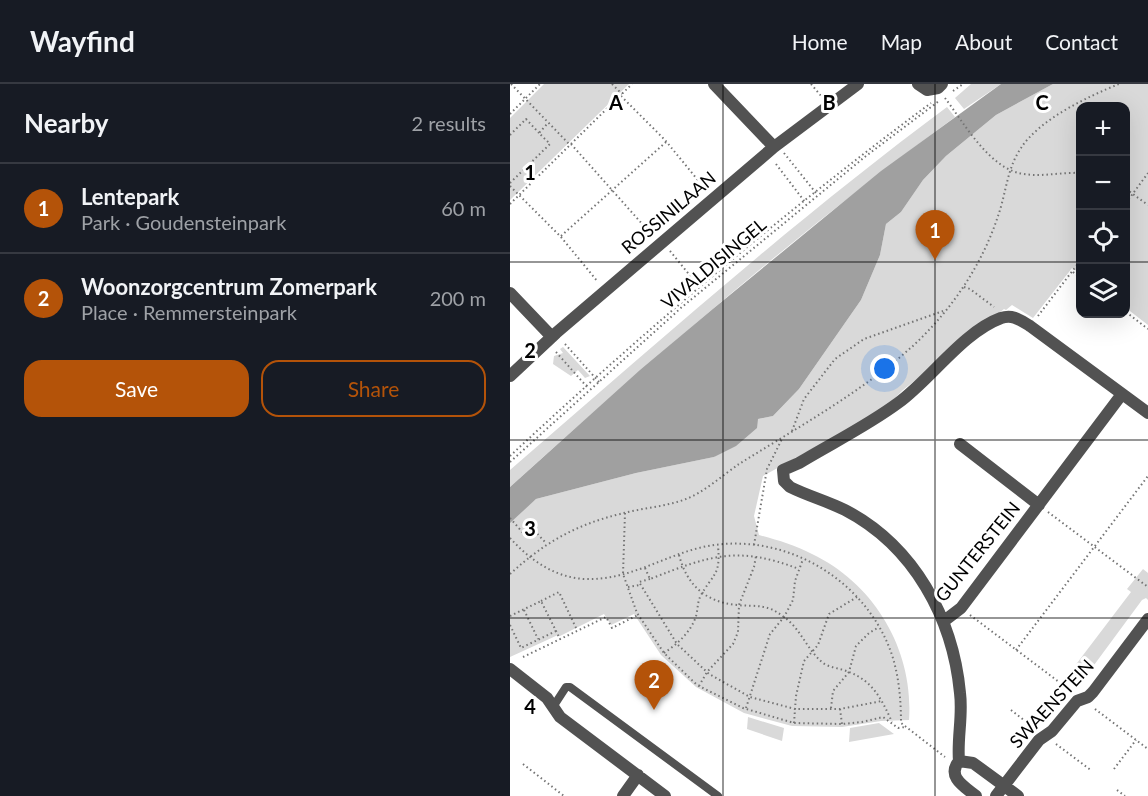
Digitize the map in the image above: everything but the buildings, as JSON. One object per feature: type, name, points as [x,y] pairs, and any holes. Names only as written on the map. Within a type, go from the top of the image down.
[{"type":"street","points":[[714,84],[776,152]]},
{"type":"street","name":"ROSSINILAAN","points":[[510,376],[713,199],[776,152],[858,84]]},
{"type":"street","points":[[918,84],[927,90],[938,88],[945,91]]},
{"type":"street","points":[[510,293],[552,337]]},
{"type":"street","points":[[976,796],[954,776],[955,767],[959,761],[962,717],[960,690],[944,621],[932,594],[921,578],[887,541],[845,510],[790,488],[784,481],[783,470],[799,463],[898,403],[968,339],[998,319],[1016,317],[1148,413]]},
{"type":"street","name":"GUNTERSTEIN","points":[[944,621],[961,608],[1122,394]]},
{"type":"street","name":"GUNTERSTEIN","points":[[960,444],[1039,505]]},
{"type":"street","name":"SWAENSTEIN","points":[[996,796],[1039,740],[1052,732],[1072,706],[1093,692],[1148,619]]},
{"type":"street","points":[[510,669],[547,698],[560,717],[665,796]]},
{"type":"street","points":[[959,761],[973,763],[1018,796]]},
{"type":"street","points":[[623,796],[639,775]]},
{"type":"lane","points":[[553,707],[566,687],[570,687],[718,796]]},
{"type":"path","points":[[510,456],[595,378],[701,289],[662,243],[511,84]]},
{"type":"path","points":[[510,114],[540,84]]},
{"type":"path","points":[[612,84],[666,142],[713,199]]},
{"type":"path","points":[[616,89],[621,84]]},
{"type":"path","points":[[510,204],[632,84]]},
{"type":"path","name":"VIVALDISINGEL","points":[[510,462],[701,289],[945,91],[958,84]]},
{"type":"path","points":[[510,574],[546,543],[575,528],[625,513],[687,499],[842,398],[906,352],[923,336],[964,287],[982,256],[997,221],[1011,171],[1022,147],[1036,132],[1070,108],[1119,84]]},
{"type":"path","points":[[953,109],[994,161],[1011,171],[1037,175],[1076,172]]},
{"type":"path","points":[[510,135],[526,119],[549,144],[510,185],[608,289]]},
{"type":"path","points":[[539,133],[549,123]]},
{"type":"path","points":[[561,237],[666,142]]},
{"type":"path","points":[[776,152],[817,194]]},
{"type":"path","points":[[776,152],[806,203]]},
{"type":"path","points":[[1130,197],[1148,173]]},
{"type":"path","points":[[1130,192],[1148,205]]},
{"type":"path","points":[[1030,326],[1078,264]]},
{"type":"path","points":[[1072,272],[1076,275]]},
{"type":"path","points":[[964,287],[1000,312]]},
{"type":"path","points":[[792,431],[804,399],[835,359],[864,339],[945,310]]},
{"type":"path","points":[[1130,316],[1148,329]]},
{"type":"path","points":[[552,337],[599,382]]},
{"type":"path","points":[[552,337],[590,390]]},
{"type":"path","points":[[754,545],[767,469],[783,436]]},
{"type":"path","points":[[1016,650],[1148,476]]},
{"type":"path","points":[[1039,505],[1148,587]]},
{"type":"path","points":[[625,513],[623,574],[638,615],[664,653],[699,686],[746,708],[794,723],[842,724],[883,717],[898,728],[905,727]]},
{"type":"path","points":[[510,518],[524,534],[531,527],[546,543]]},
{"type":"path","points":[[510,539],[528,557],[544,567],[573,577],[595,578],[623,574],[702,548],[740,543],[767,546],[804,558],[837,579],[857,597],[879,627],[891,654],[897,676],[901,723],[942,756]]},
{"type":"path","points":[[664,653],[677,644],[695,619],[699,600],[716,576],[718,545]]},
{"type":"path","points":[[679,555],[691,584],[717,603],[739,606],[761,605],[784,617],[797,630],[811,652],[825,665],[849,672],[865,680],[877,692],[893,723]]},
{"type":"path","points":[[640,585],[639,582],[719,555],[756,556],[800,569]]},
{"type":"path","points":[[699,686],[707,672],[733,644],[738,632],[739,606],[756,556]]},
{"type":"path","points":[[746,708],[770,634],[784,617],[793,600],[795,581],[804,558]]},
{"type":"path","points":[[645,567],[650,579]]},
{"type":"path","points":[[627,588],[640,585]]},
{"type":"path","points":[[640,585],[677,644],[707,672],[750,697],[795,709],[840,709],[882,701]]},
{"type":"path","points":[[510,616],[559,592],[578,631]]},
{"type":"path","points":[[794,723],[796,696],[804,661],[818,645],[829,614],[857,597]]},
{"type":"path","points":[[541,601],[560,639]]},
{"type":"path","points":[[961,608],[1147,747]]},
{"type":"path","points":[[524,609],[538,639]]},
{"type":"path","points":[[523,657],[606,617],[612,628],[638,615]]},
{"type":"path","points":[[510,625],[520,648],[556,631]]},
{"type":"path","points":[[831,709],[833,691],[849,672],[856,646],[879,627]]},
{"type":"path","points":[[840,709],[842,724]]},
{"type":"path","points":[[1011,710],[1092,771]]},
{"type":"path","points":[[1114,769],[1136,740]]},
{"type":"path","points":[[522,764],[564,796]]},
{"type":"path","points":[[1117,790],[1125,796]]},
{"type":"shaded area","points":[[544,84],[629,84],[510,200],[510,118]]},
{"type":"shaded area","points":[[971,84],[1001,84],[964,109],[955,98]]},
{"type":"shaded area","points":[[1001,84],[1053,84],[996,115],[946,156],[923,180],[901,212],[886,224],[880,255],[861,300],[799,389],[773,416],[758,419],[757,428],[736,446],[714,457],[636,473],[536,499],[510,523],[510,487],[640,370],[881,171]]},
{"type":"shaded area","points":[[1053,84],[1148,84],[1148,325],[1130,311],[1130,102],[1076,102],[1076,270],[1072,268],[1033,318],[1012,305],[1004,309],[903,390],[883,410],[763,476],[754,516],[759,535],[799,548],[834,567],[872,602],[886,622],[905,669],[909,694],[909,720],[881,721],[842,727],[792,726],[744,713],[696,687],[661,655],[634,614],[611,625],[604,614],[510,657],[510,520],[536,499],[636,473],[714,457],[758,419],[773,416],[799,389],[861,300],[880,255],[886,224],[901,212],[923,180],[946,156],[996,115]]},
{"type":"shaded area","points":[[947,107],[955,117],[783,250],[510,487],[510,470],[671,330],[835,194]]},
{"type":"shaded area","points":[[563,347],[590,376],[585,378],[578,370],[571,376],[553,364],[554,356],[563,353],[560,349]]},
{"type":"shaded area","points":[[1143,569],[1148,573],[1148,600],[1146,598],[1142,600],[1083,680],[1071,671],[1131,592],[1127,589]]},
{"type":"shaded area","points":[[748,717],[784,728],[782,741],[747,729]]},
{"type":"shaded area","points":[[879,723],[894,734],[849,742],[850,728]]},
{"type":"place","name":"Lentepark","points":[[935,260]]},
{"type":"place","name":"Woonzorgcentrum Zomerpark","points":[[654,710]]}]
